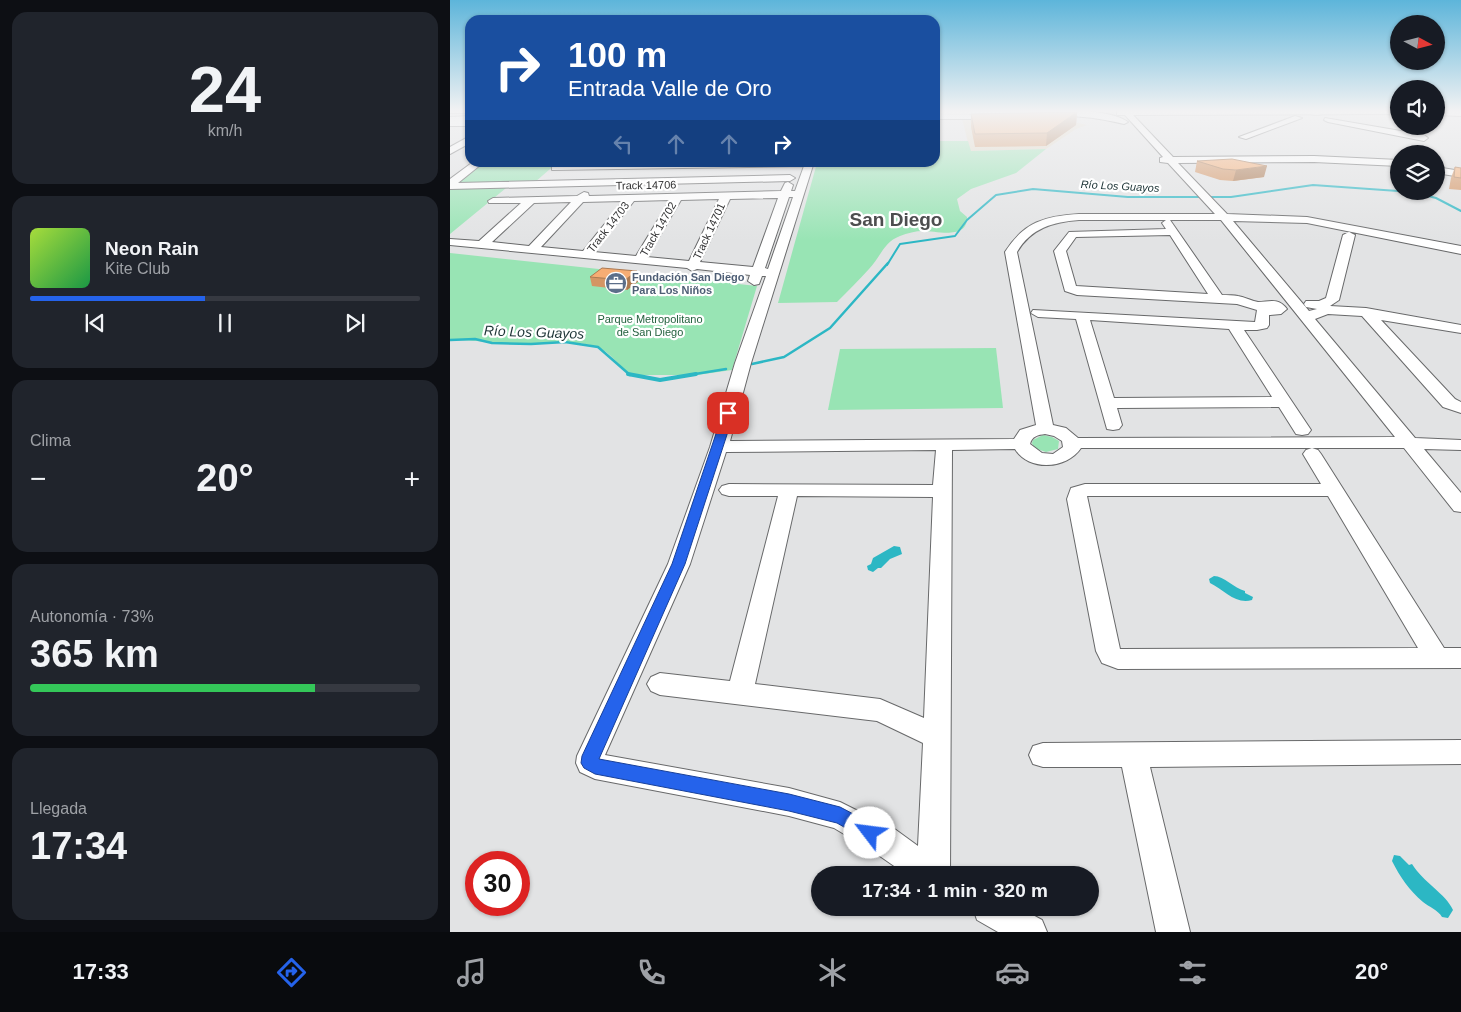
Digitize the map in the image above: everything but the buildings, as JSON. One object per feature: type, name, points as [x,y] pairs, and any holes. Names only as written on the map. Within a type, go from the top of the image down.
[{"type":"street","points":[[1160,154],[1166,161],[1390,165]]},
{"type":"street","points":[[1163,154],[1180,184],[1203,194],[1224,217],[1461,506]]},
{"type":"street","points":[[1351,154],[1390,163]]},
{"type":"street","points":[[1166,161],[1362,157]]},
{"type":"street","points":[[450,185],[473,167]]},
{"type":"street","points":[[555,168],[565,167]]},
{"type":"street","points":[[659,181],[669,167]]},
{"type":"street","points":[[794,167],[785,194],[743,363],[719,447],[679,564],[591,756],[590,763],[595,766],[789,802],[840,816],[885,841],[921,866]]},
{"type":"street","points":[[763,277],[809,167]]},
{"type":"street","points":[[1445,170],[1461,172]]},
{"type":"street","points":[[450,185],[790,178]]},
{"type":"street","points":[[532,250],[596,182]]},
{"type":"street","name":"Track 14706","points":[[493,201],[799,194]]},
{"type":"street","name":"Track 14701","points":[[692,267],[726,196]]},
{"type":"street","name":"Track 14702","points":[[639,261],[677,197]]},
{"type":"street","name":"Track 14703","points":[[585,256],[631,198]]},
{"type":"street","points":[[482,245],[531,200]]},
{"type":"street","points":[[1045,429],[1011,252],[1014,245],[1038,224],[1064,218],[1224,217],[1307,220],[1461,250]]},
{"type":"street","points":[[1217,298],[1170,227],[1073,234],[1060,251],[1070,288],[1077,291],[1217,298],[1244,301],[1277,311],[1280,307],[1300,309],[1327,305],[1461,323]]},
{"type":"street","points":[[1327,305],[1349,235]]},
{"type":"street","points":[[450,242],[639,261],[763,277]]},
{"type":"street","points":[[450,249],[763,277]]},
{"type":"street","points":[[1327,305],[1461,329]]},
{"type":"street","points":[[1038,313],[1234,326],[1262,325],[1263,308]]},
{"type":"street","points":[[1366,312],[1450,403],[1461,408]]},
{"type":"street","points":[[1082,316],[1113,424]]},
{"type":"street","points":[[1234,326],[1302,430]]},
{"type":"street","points":[[1107,403],[1284,402]]},
{"type":"street","points":[[1020,444],[1025,435],[1045,429],[1065,435],[1072,443],[1410,443],[1461,446]]},
{"type":"street","points":[[1020,444],[1022,448],[1033,456],[1050,460],[1065,456],[1070,452],[1072,443]]},
{"type":"street","points":[[719,447],[1020,444]]},
{"type":"street","points":[[934,866],[944,452]]},
{"type":"street","points":[[1312,454],[1437,658]]},
{"type":"street","points":[[729,490],[943,491]]},
{"type":"street","points":[[740,692],[789,490]]},
{"type":"street","points":[[1334,490],[1085,490],[1078,492],[1076,498],[1108,651],[1111,656],[1118,659],[1461,658]]},
{"type":"street","points":[[660,684],[880,710],[937,737]]},
{"type":"street","points":[[1043,755],[1461,752]]},
{"type":"street","points":[[1133,754],[1173,932]]},
{"type":"street","points":[[1003,916],[1030,932]]},
{"type":"green space","points":[[940,154],[1039,154],[1016,173],[971,189],[957,199],[960,211],[967,217],[963,229],[951,233],[914,232],[900,236],[890,242],[869,269],[837,302],[778,303],[816,167],[940,167]]},
{"type":"green space","points":[[479,167],[552,167],[535,182],[512,183],[450,234],[450,188]]},
{"type":"green space","name":"Parque Metropolitano de San Diego","points":[[450,253],[757,286],[732,370],[697,375],[629,375],[606,352],[589,345],[450,340]]},
{"type":"green space","points":[[996,348],[1003,408],[828,410],[840,349]]},
{"type":"green space","points":[[1043,435],[1059,441],[1058,449],[1046,452],[1034,448],[1033,440]]},
{"type":"water","points":[[894,546],[900,547],[902,554],[890,559],[881,568],[873,572],[868,570],[867,566],[871,564],[873,558]]},
{"type":"water","points":[[1214,576],[1222,578],[1245,591],[1245,593],[1253,597],[1252,600],[1235,599],[1230,596],[1210,583],[1209,579]]},
{"type":"water","points":[[1394,855],[1400,856],[1409,865],[1412,864],[1422,877],[1450,904],[1453,910],[1448,918],[1442,917],[1409,888],[1392,861]]},
{"type":"waterway","name":"Río Los Guayos","points":[[887,265],[900,244],[955,236],[967,220],[996,195],[1033,189],[1128,197],[1231,197],[1313,185],[1412,192],[1436,198],[1461,211]]},
{"type":"waterway","name":"Río Los Guayos","points":[[752,364],[784,357],[830,328],[888,263]]},
{"type":"waterway","name":"Río Los Guayos","points":[[450,340],[475,339],[492,343],[531,344],[565,342],[598,347],[629,374]]},
{"type":"waterway","name":"Río Los Guayos","points":[[689,375],[726,369]]},
{"type":"waterway","name":"Río Los Guayos","points":[[629,374],[660,380],[696,374]]},
{"type":"place","name":"Fundación San Diego Para Los Niños","points":[[616,283]]},
{"type":"district","name":"San Diego","points":[[896,219]]},
{"type":"route","points":[[728,413],[719,447],[679,564],[591,756],[590,763],[595,766],[789,802],[840,816],[870,833]]}]
